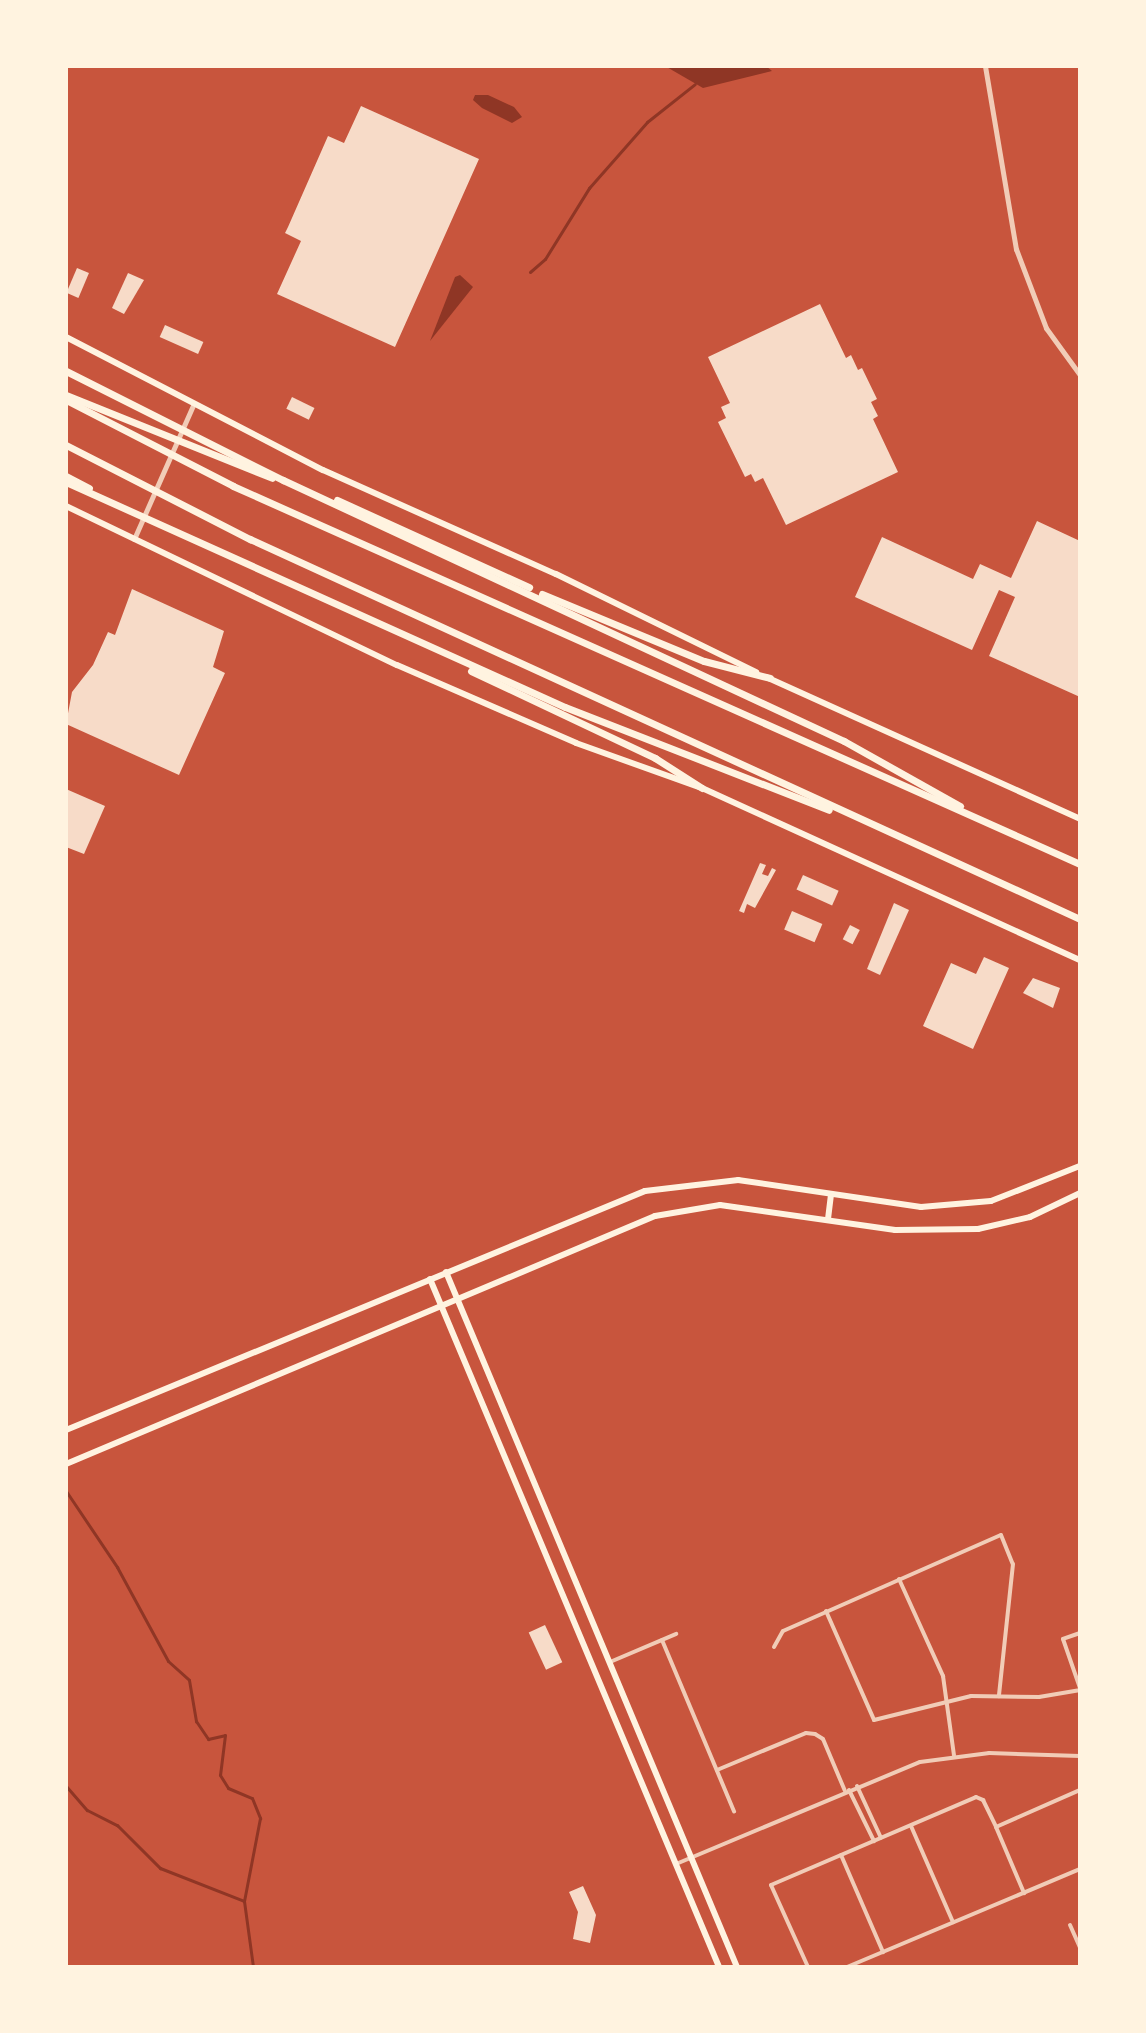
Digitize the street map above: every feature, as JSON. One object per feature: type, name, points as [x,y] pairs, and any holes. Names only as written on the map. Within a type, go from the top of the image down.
[{"type":"highway","points":[[66,371],[283,480],[643,646],[902,770],[982,820]]},
{"type":"highway","points":[[66,398],[255,473],[370,510],[529,587]]},
{"type":"highway","points":[[66,398],[233,486],[1080,864]]},
{"type":"highway","points":[[66,445],[250,539],[769,774],[858,820]]},
{"type":"highway","points":[[66,476],[327,606],[445,659]]},
{"type":"highway","points":[[66,482],[565,707],[858,820],[1080,919]]},
{"type":"highway","points":[[542,594],[704,661],[770,678]]},
{"type":"highway","points":[[458,665],[655,758],[702,788]]},
{"type":"main road","points":[[66,337],[193,405],[770,678],[1080,819]]},
{"type":"main road","points":[[66,506],[411,671],[576,743],[702,788],[1080,960]]},
{"type":"main road","points":[[66,1430],[605,1204],[658,1188],[738,1180],[921,1207],[976,1204],[1028,1191],[1080,1166]]},
{"type":"main road","points":[[66,1464],[655,1216],[720,1205],[895,1230],[978,1229],[1030,1217],[1080,1193]]},
{"type":"main road","points":[[828,1219],[831,1194]]},
{"type":"main road","points":[[446,1272],[737,1967]]},
{"type":"main road","points":[[430,1279],[719,1967]]},
{"type":"main road","points":[[558,1582],[574,1575]]},
{"type":"street","points":[[985,66],[1016,249],[1046,328],[1080,375]]},
{"type":"street","points":[[134,539],[193,405]]},
{"type":"street","points":[[774,1647],[783,1631],[1001,1535],[1013,1564],[999,1696]]},
{"type":"street","points":[[899,1579],[943,1676],[954,1756]]},
{"type":"street","points":[[826,1611],[874,1720],[946,1700],[1080,1689],[1063,1639],[1080,1633]]},
{"type":"street","points":[[610,1662],[676,1634]]},
{"type":"street","points":[[662,1640],[734,1811]]},
{"type":"street","points":[[717,1770],[806,1733],[815,1734],[823,1739],[874,1841]]},
{"type":"street","points":[[676,1864],[690,1855],[857,1786],[954,1756],[1080,1756]]},
{"type":"street","points":[[857,1786],[881,1838]]},
{"type":"street","points":[[996,1827],[1080,1790]]},
{"type":"street","points":[[808,1967],[771,1885],[976,1797],[996,1827],[1024,1893]]},
{"type":"street","points":[[862,1815],[869,1812]]},
{"type":"street","points":[[911,1825],[953,1922]]},
{"type":"street","points":[[840,1855],[883,1952]]},
{"type":"street","points":[[847,1967],[1080,1869]]},
{"type":"street","points":[[1070,1925],[1080,1947]]},
{"type":"shaded area","points":[[665,66],[766,66],[772,71],[703,88]]},
{"type":"shaded area","points":[[475,95],[488,95],[514,107],[522,117],[512,123],[482,108],[473,100]]},
{"type":"shaded area","points":[[460,275],[473,287],[430,341],[455,277]]},
{"type":"building","points":[[361,106],[479,159],[395,347],[277,294],[301,241],[285,233],[328,136],[344,143]]},
{"type":"building","points":[[77,268],[89,273],[78,298],[66,293]]},
{"type":"building","points":[[128,273],[144,280],[124,314],[112,308]]},
{"type":"building","points":[[820,304],[846,358],[851,355],[858,370],[862,368],[877,399],[871,402],[878,416],[873,419],[898,472],[786,525],[763,478],[755,482],[751,474],[745,477],[718,422],[726,418],[721,407],[730,403],[708,357]]},
{"type":"building","points":[[165,325],[203,342],[198,354],[160,337]]},
{"type":"building","points":[[292,397],[314,408],[309,420],[286,409]]},
{"type":"building","points":[[1037,521],[1080,541],[1080,697],[989,656],[1015,597],[999,590],[972,650],[855,597],[882,537],[973,579],[980,564],[1011,578]]},
{"type":"building","points":[[132,589],[224,631],[213,667],[225,673],[179,775],[66,724],[72,692],[93,665],[108,632],[115,635]]},
{"type":"building","points":[[66,789],[105,806],[84,854],[66,847]]},
{"type":"building","points":[[760,863],[766,865],[762,874],[768,876],[772,868],[776,870],[755,908],[747,904],[744,913],[739,911]]},
{"type":"building","points":[[803,875],[839,891],[832,905],[796,890]]},
{"type":"building","points":[[894,903],[909,910],[880,975],[867,969]]},
{"type":"building","points":[[792,911],[822,924],[815,942],[784,929]]},
{"type":"building","points":[[850,925],[860,930],[853,944],[843,939]]},
{"type":"building","points":[[984,957],[1009,968],[973,1049],[923,1026],[951,963],[976,974]]},
{"type":"building","points":[[1033,978],[1060,988],[1053,1008],[1023,993]]},
{"type":"building","points":[[545,1625],[562,1662],[546,1670],[529,1633]]},
{"type":"building","points":[[583,1886],[596,1915],[590,1943],[573,1939],[578,1912],[569,1892]]},
{"type":"waterway","points":[[530,272],[545,259],[589,188],[647,122],[695,84]]},
{"type":"waterway","points":[[66,1491],[117,1567],[168,1661],[189,1680],[196,1721],[208,1739],[225,1735],[220,1775],[228,1788],[252,1798],[260,1818],[244,1901],[253,1967]]},
{"type":"waterway","points":[[66,1786],[87,1810],[117,1825],[160,1868],[244,1901]]}]
